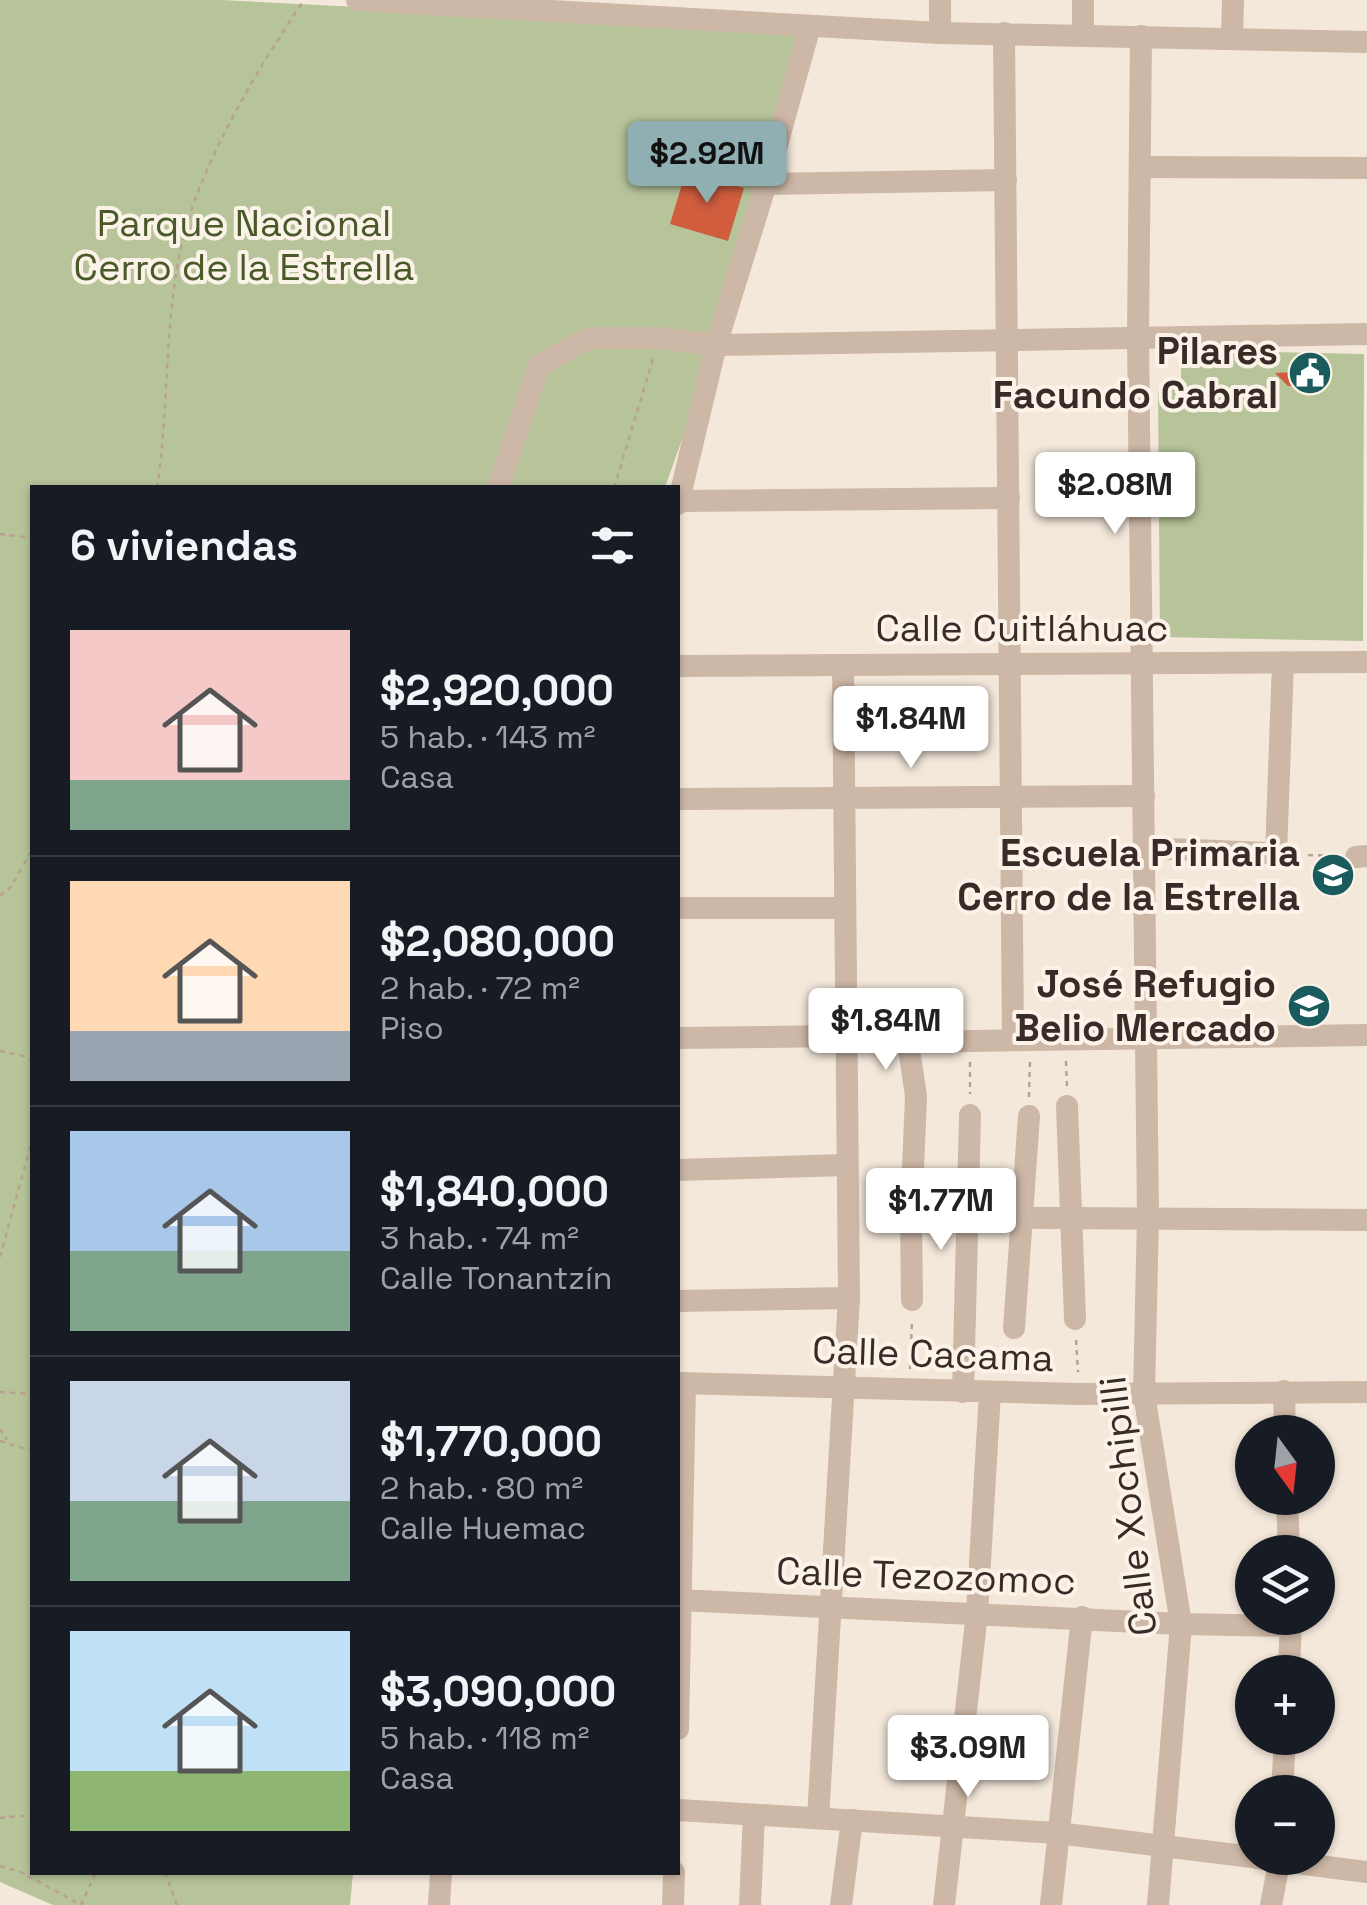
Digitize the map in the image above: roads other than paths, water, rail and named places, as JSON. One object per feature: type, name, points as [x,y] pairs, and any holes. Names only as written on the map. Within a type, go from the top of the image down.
[{"type":"street","points":[[357,0],[621,7],[774,24],[940,34],[1367,42]]},
{"type":"street","points":[[774,24],[775,0]]},
{"type":"street","points":[[940,0],[940,34]]},
{"type":"street","points":[[1082,35],[1083,0]]},
{"type":"street","points":[[1232,39],[1233,0]]},
{"type":"street","points":[[680,495],[716,345],[810,26]]},
{"type":"street","points":[[1004,33],[1009,663],[1022,1038]]},
{"type":"street","name":"Calle Xochipilli","points":[[1140,36],[1138,336],[1148,1038],[1144,1394],[1182,1624],[1158,1905]]},
{"type":"street","points":[[1140,167],[1367,168]]},
{"type":"street","points":[[766,184],[1006,180]]},
{"type":"street","points":[[499,485],[539,365],[589,338],[659,338],[716,345],[1367,334]]},
{"type":"street","points":[[680,503],[1009,498]]},
{"type":"street","points":[[1144,848],[1282,854],[1283,662]]},
{"type":"street","name":"Calle Cuitláhuac","points":[[680,666],[1367,662]]},
{"type":"street","points":[[818,1818],[848,1298],[843,664]]},
{"type":"street","points":[[680,800],[1144,796]]},
{"type":"street","points":[[680,908],[844,908]]},
{"type":"street","points":[[680,1038],[845,1036],[908,1042],[1367,1035]]},
{"type":"street","points":[[908,1042],[916,1096],[912,1300]]},
{"type":"street","points":[[1067,1106],[1076,1319]]},
{"type":"street","points":[[963,1392],[970,1115]]},
{"type":"street","points":[[1014,1328],[1029,1116]]},
{"type":"street","points":[[680,1170],[846,1165]]},
{"type":"street","points":[[911,1217],[1367,1220]]},
{"type":"street","points":[[680,1301],[848,1298]]},
{"type":"street","points":[[680,1492],[681,1383]]},
{"type":"street","name":"Calle Cacama","points":[[681,1383],[1078,1394],[1367,1392]]},
{"type":"street","points":[[1284,1391],[1285,1415]]},
{"type":"street","points":[[944,1905],[977,1614],[990,1392]]},
{"type":"street","name":"Calle Tezozomoc","points":[[680,1600],[1182,1624],[1235,1623]]},
{"type":"street","points":[[1051,1905],[1082,1617]]},
{"type":"street","points":[[680,1810],[1058,1833],[1235,1854]]},
{"type":"street","points":[[750,1905],[754,1815]]},
{"type":"street","points":[[841,1905],[852,1820]]},
{"type":"street","points":[[1335,1868],[1367,1872]]},
{"type":"street","points":[[439,1905],[442,1875]]},
{"type":"street","points":[[673,1905],[674,1875]]},
{"type":"street","points":[[1268,1875],[1271,1905]]},
{"type":"place","name":"Pilares Facundo Cabral","points":[[1310,373]]},
{"type":"place","name":"Escuela Primaria Cerro de la Estrella","points":[[1333,875]]},
{"type":"place","name":"José Refugio Belio Mercado","points":[[1309,1006]]},
{"type":"park label","name":"Parque Nacional Cerro de la Estrella","points":[[244,245]]}]
